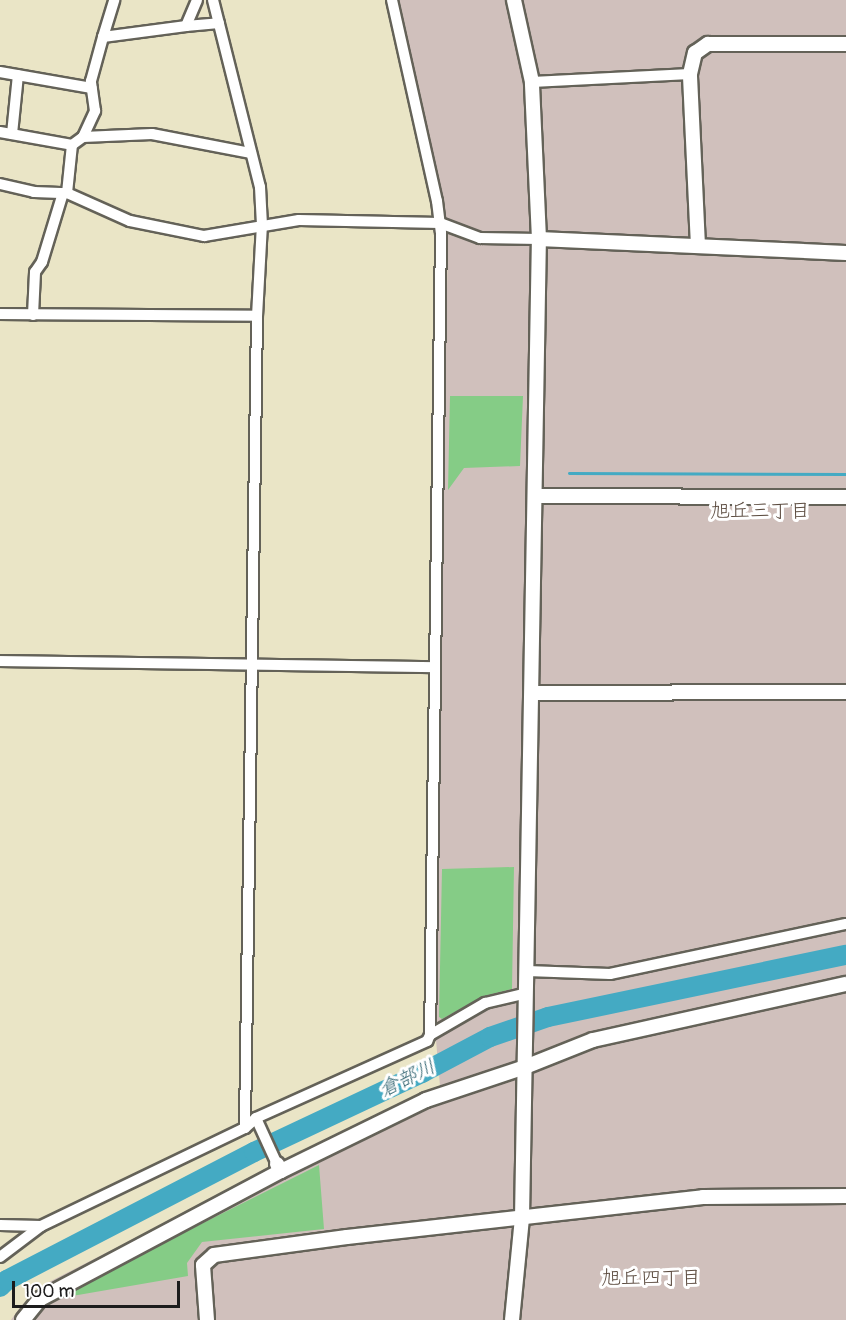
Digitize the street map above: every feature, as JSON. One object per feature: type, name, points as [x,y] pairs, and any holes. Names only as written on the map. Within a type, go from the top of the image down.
[{"type":"street","points":[[83,138],[95,111],[91,81],[114,0]]},
{"type":"street","points":[[186,26],[197,0]]},
{"type":"street","points":[[213,0],[260,187],[262,224],[257,316],[245,1128]]},
{"type":"street","points":[[0,1257],[41,1226],[427,1041],[430,1035],[434,667],[440,449],[440,223],[392,0]]},
{"type":"street","points":[[512,1320],[522,1218],[538,239],[532,81],[514,0]]},
{"type":"street","points":[[104,37],[219,23]]},
{"type":"street","points":[[698,246],[690,74],[695,53],[708,44],[846,44]]},
{"type":"street","points":[[0,72],[92,88]]},
{"type":"street","points":[[532,81],[690,74]]},
{"type":"street","points":[[12,134],[18,75]]},
{"type":"street","points":[[0,132],[72,145],[83,138],[152,134],[251,153]]},
{"type":"street","points":[[33,315],[35,272],[42,262],[65,193],[72,145]]},
{"type":"street","points":[[0,184],[34,192],[65,193],[130,221],[204,236],[262,224],[299,220],[440,223],[480,238],[846,253]]},
{"type":"street","points":[[0,314],[257,316]]},
{"type":"street","points":[[535,496],[846,497]]},
{"type":"street","points":[[0,661],[434,667]]},
{"type":"street","points":[[532,693],[846,692]]},
{"type":"street","points":[[527,971],[610,974],[846,924]]},
{"type":"street","points":[[23,1320],[40,1299],[279,1168],[426,1100],[525,1067],[593,1041],[846,984]]},
{"type":"street","points":[[430,1035],[485,1003],[527,999]]},
{"type":"street","points":[[258,1122],[279,1168]]},
{"type":"street","points":[[207,1320],[203,1265],[214,1255],[703,1197],[846,1196]]},
{"type":"street","points":[[0,1225],[41,1226]]},
{"type":"shaded area","points":[[397,0],[846,0],[846,1320],[11,1320],[21,1306],[45,1284],[292,1158],[440,1086],[434,1017],[448,234],[445,210]]},
{"type":"green space","points":[[450,396],[523,396],[520,466],[464,468],[448,490]]},
{"type":"green space","points":[[514,867],[512,989],[484,996],[442,1019],[439,1017],[442,869]]},
{"type":"green space","points":[[319,1165],[324,1229],[202,1242],[187,1263],[188,1276],[49,1300]]},
{"type":"waterway","points":[[569,473],[846,474]]},
{"type":"waterway","name":"倉部川","points":[[0,1287],[7,1280],[254,1152],[422,1073],[490,1037],[548,1017],[846,955]]},
{"type":"district","name":"旭丘三丁目","points":[[760,510]]},
{"type":"district","name":"旭丘四丁目","points":[[651,1277]]}]
